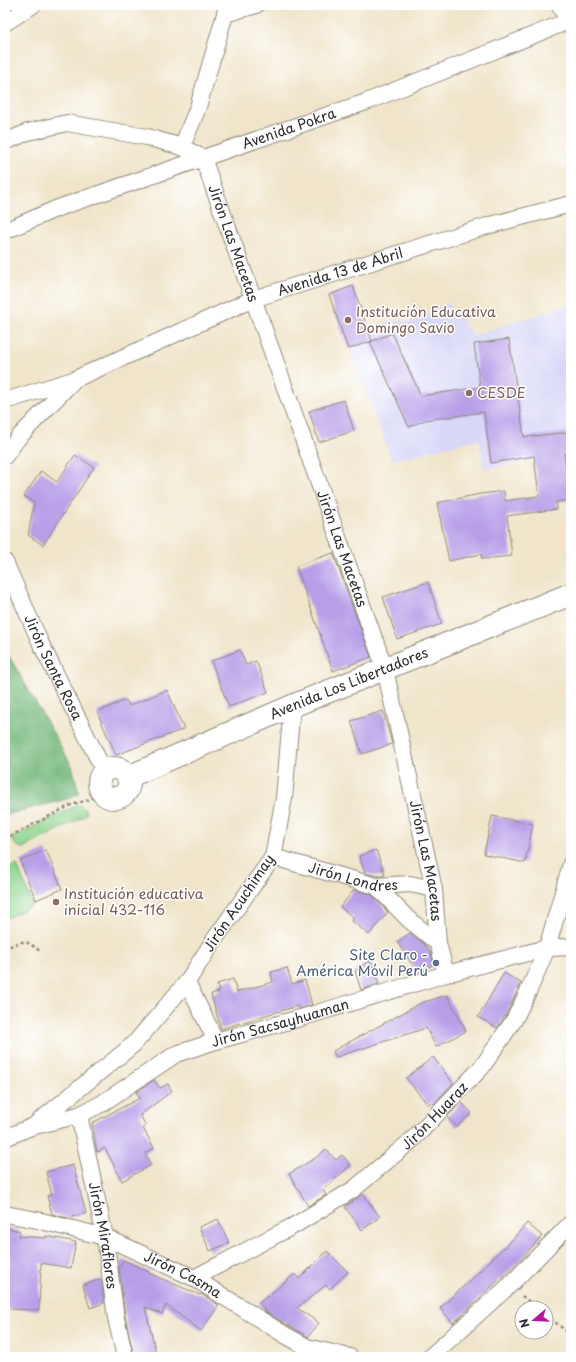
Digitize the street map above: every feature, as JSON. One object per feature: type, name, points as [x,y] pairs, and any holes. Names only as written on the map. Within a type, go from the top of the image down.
[{"type":"street","points":[[5,23],[33,5]]},
{"type":"street","points":[[182,147],[198,107],[226,10],[256,5]]},
{"type":"street","points":[[559,5],[571,21]]},
{"type":"street","name":"Avenida Pokra","points":[[5,231],[58,208],[366,102],[571,21]]},
{"type":"street","points":[[5,142],[28,132],[67,123],[147,137],[182,147],[203,158]]},
{"type":"street","name":"Jirón Las Macetas","points":[[203,158],[385,669],[434,889],[438,943],[446,974]]},
{"type":"street","name":"Avenida 13 de Abril","points":[[73,380],[253,299],[487,226],[571,204]]},
{"type":"street","points":[[5,401],[73,380]]},
{"type":"street","points":[[5,456],[18,438],[73,380]]},
{"type":"street","name":"Jirón Santa Rosa","points":[[5,562],[41,644],[104,771]]},
{"type":"street","name":"Avenida Los Libertadores","points":[[128,777],[292,706],[571,594]]},
{"type":"street","name":"Jirón Acuchimay","points":[[31,1128],[134,1044],[187,982],[212,943],[273,857],[284,798],[292,706]]},
{"type":"street","points":[[111,768],[120,768],[128,777],[128,790],[118,798],[111,798],[105,795],[101,790],[99,783],[100,777],[104,771],[111,768]]},
{"type":"street","name":"Jirón Londres","points":[[273,857],[376,886],[410,884],[434,889]]},
{"type":"street","name":"Jirón Huaraz","points":[[194,1278],[295,1225],[354,1189],[413,1139],[482,1067],[514,1020],[529,990],[547,948],[571,864]]},
{"type":"street","points":[[376,886],[408,919],[438,943]]},
{"type":"street","name":"Jirón Sacsayhuaman","points":[[5,1138],[31,1128],[79,1114],[101,1104],[176,1054],[446,974],[547,948],[571,947]]},
{"type":"street","points":[[187,982],[216,1041]]},
{"type":"street","name":"Jirón Miraflores","points":[[79,1114],[105,1237],[116,1318],[125,1357]]},
{"type":"street","name":"Jirón Casma","points":[[5,1214],[37,1220],[105,1237],[194,1278],[285,1336],[307,1348],[350,1357]]},
{"type":"street","points":[[430,1357],[510,1285],[571,1223]]},
{"type":"path","points":[[5,839],[71,805],[105,795]]},
{"type":"path","points":[[5,950],[6,948],[20,942],[28,942],[40,951]]},
{"type":"path","points":[[554,1322],[571,1336]]},
{"type":"shaded area","name":"CESDE","points":[[448,303],[473,335],[571,304],[571,454],[484,469],[479,439],[392,460],[349,346],[388,321],[410,322]]},
{"type":"green space","points":[[5,649],[72,766],[79,793],[71,798],[5,815]]},
{"type":"green space","points":[[78,805],[84,808],[86,812],[86,814],[81,818],[24,848],[14,844],[12,838]]},
{"type":"green space","points":[[17,865],[33,905],[5,919],[5,869]]},
{"type":"building","points":[[353,286],[372,341],[348,349],[329,295]]},
{"type":"building","points":[[392,333],[421,396],[480,387],[474,344],[509,339],[524,437],[571,432],[571,453],[564,454],[571,500],[556,502],[557,509],[507,516],[512,556],[482,559],[481,554],[449,561],[437,503],[480,494],[504,491],[505,501],[539,496],[534,456],[491,463],[484,412],[425,420],[409,427],[370,342]]},
{"type":"building","points":[[344,400],[354,431],[319,442],[309,411]]},
{"type":"building","points":[[75,455],[94,467],[43,545],[28,535],[34,503],[24,496],[41,471],[57,482]]},
{"type":"building","points":[[333,553],[371,657],[333,671],[296,566]]},
{"type":"building","points":[[428,582],[442,624],[397,639],[383,597]]},
{"type":"building","points":[[240,650],[246,665],[256,661],[268,692],[229,707],[211,661]]},
{"type":"building","points":[[167,690],[184,729],[116,755],[97,712],[126,700],[129,706]]},
{"type":"building","points":[[383,711],[392,744],[362,754],[351,721]]},
{"type":"building","points":[[492,816],[533,824],[525,863],[484,854]]},
{"type":"building","points":[[46,850],[62,889],[36,900],[20,861]]},
{"type":"building","points":[[376,850],[385,875],[382,876],[365,873],[359,856]]},
{"type":"building","points":[[354,890],[371,894],[388,912],[369,935],[352,921],[354,918],[340,907]]},
{"type":"building","points":[[410,933],[425,945],[431,953],[434,964],[418,973],[397,942]]},
{"type":"building","points":[[370,960],[379,984],[361,990],[355,971]]},
{"type":"building","points":[[287,968],[292,984],[305,980],[312,1005],[299,1009],[298,1006],[221,1029],[211,994],[219,992],[217,984],[233,979],[237,992],[273,982],[271,972]]},
{"type":"building","points":[[504,973],[521,983],[506,1015],[497,1028],[478,1017]]},
{"type":"building","points":[[447,995],[466,1031],[436,1047],[426,1028],[336,1057],[333,1051],[421,1003]]},
{"type":"building","points":[[433,1057],[453,1083],[434,1104],[431,1102],[428,1105],[406,1078]]},
{"type":"building","points":[[154,1080],[160,1088],[168,1084],[172,1091],[140,1115],[146,1126],[143,1128],[154,1148],[145,1153],[151,1165],[122,1181],[105,1148],[97,1152],[92,1123],[140,1098],[136,1092]]},
{"type":"building","points":[[461,1102],[472,1113],[457,1127],[447,1117]]},
{"type":"building","points":[[326,1149],[336,1160],[342,1155],[351,1165],[323,1190],[326,1195],[308,1206],[289,1174],[317,1157]]},
{"type":"building","points":[[73,1165],[86,1213],[68,1218],[52,1214],[47,1196],[52,1195],[46,1172]]},
{"type":"building","points":[[363,1194],[380,1217],[362,1230],[345,1207]]},
{"type":"building","points":[[218,1219],[229,1243],[210,1251],[199,1227]]},
{"type":"building","points":[[527,1223],[542,1236],[520,1260],[453,1323],[440,1308],[504,1247],[505,1248]]},
{"type":"building","points":[[5,1228],[20,1231],[19,1236],[46,1238],[46,1236],[76,1242],[71,1268],[41,1263],[39,1310],[5,1309]]},
{"type":"building","points":[[327,1251],[348,1272],[330,1289],[326,1285],[297,1308],[319,1323],[308,1337],[266,1312],[259,1303],[295,1274],[299,1279]]},
{"type":"building","points":[[123,1260],[149,1272],[148,1273],[200,1295],[201,1294],[219,1305],[201,1331],[166,1305],[162,1314],[145,1307],[157,1357],[134,1357],[125,1316],[119,1269]]},
{"type":"building","points":[[101,1279],[104,1303],[90,1308],[83,1285]]},
{"type":"place","name":"Institución Educativa Domingo Savio","points":[[348,320]]},
{"type":"place","name":"CESDE","points":[[469,393]]},
{"type":"place","name":"Institución educativa inicial 432-116","points":[[56,902]]},
{"type":"place","name":"Site Claro - América Móvil Perú","points":[[436,963]]}]
